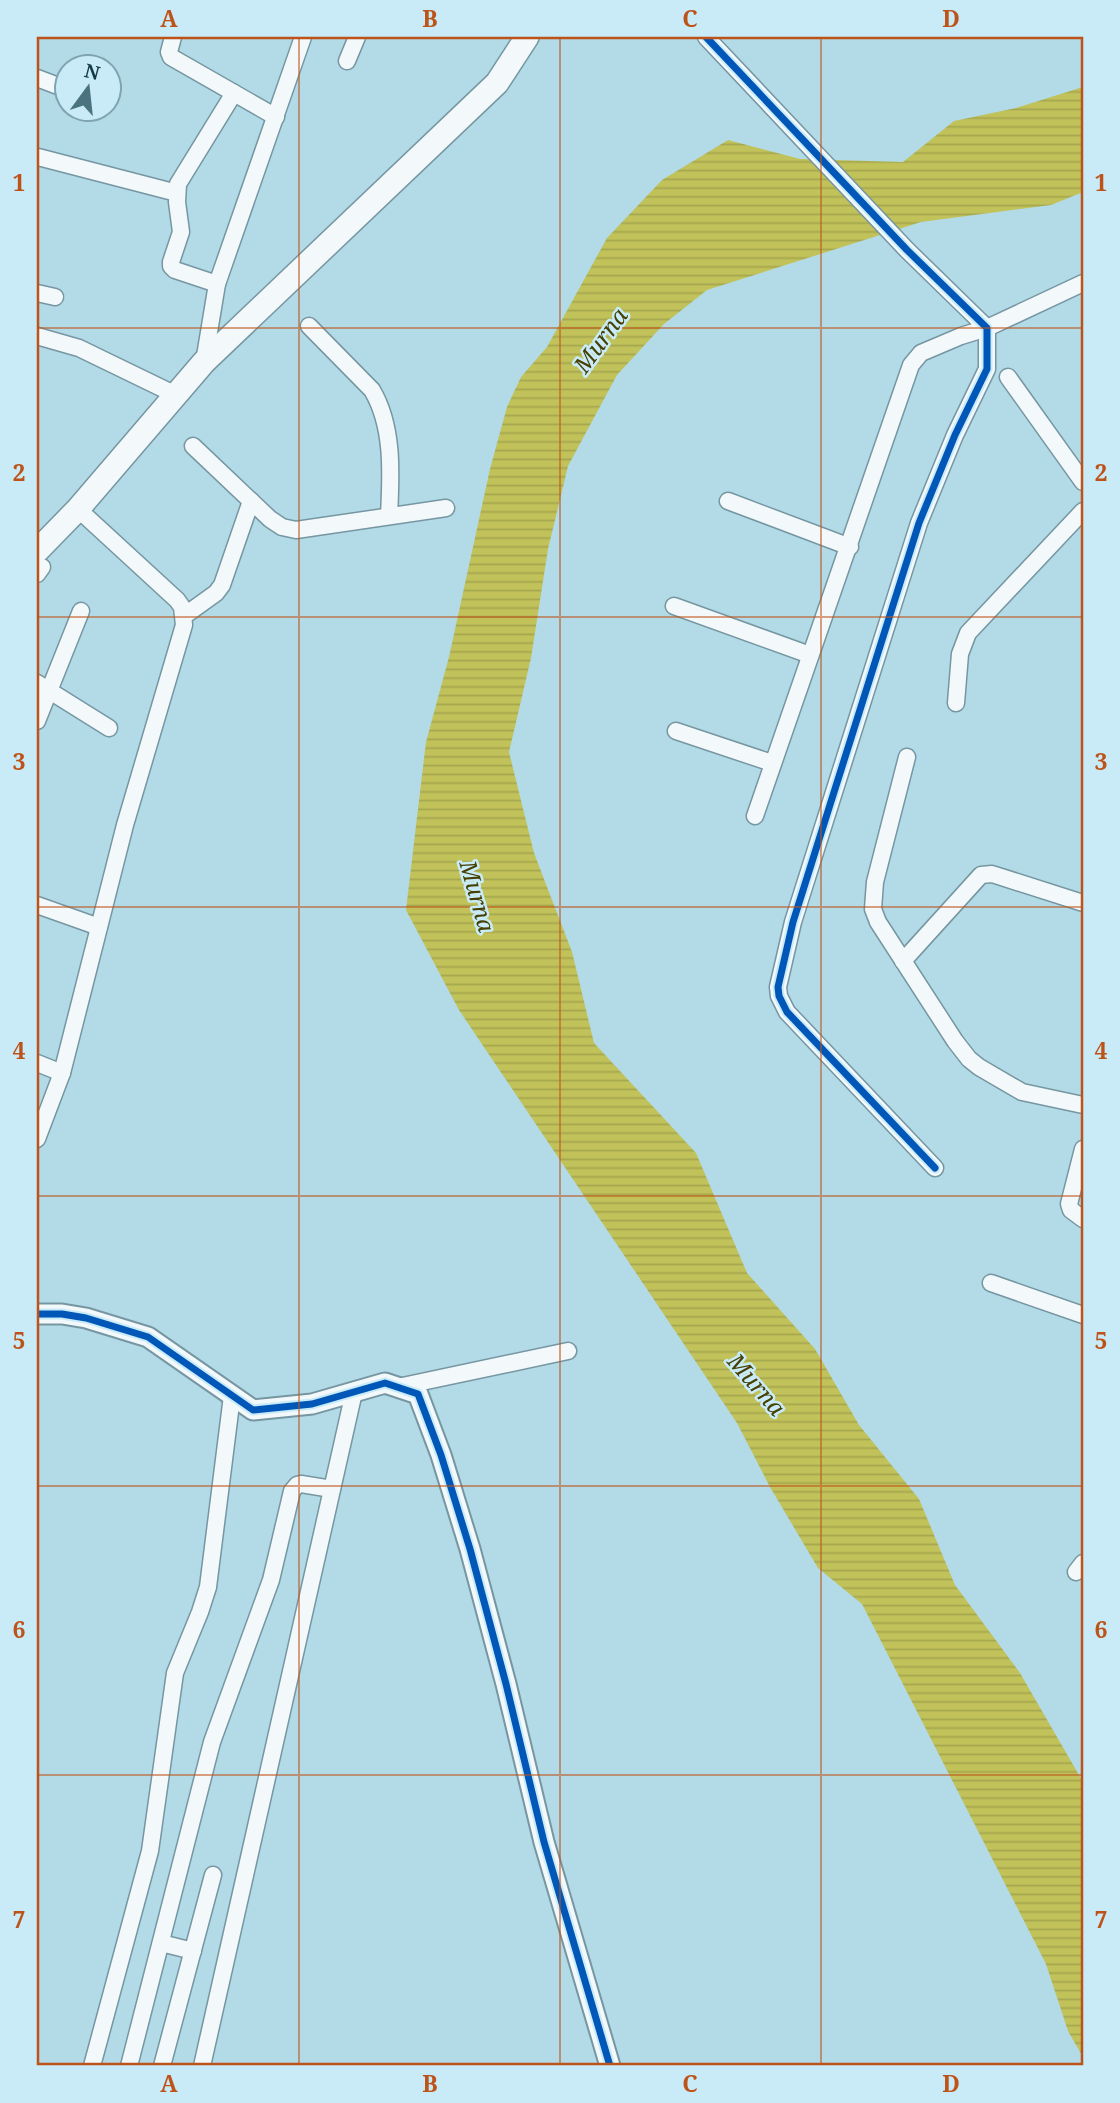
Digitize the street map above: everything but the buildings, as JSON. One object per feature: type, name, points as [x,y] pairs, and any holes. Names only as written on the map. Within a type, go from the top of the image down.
[{"type":"main road","points":[[39,564],[78,509],[204,362],[497,83],[527,37]]},
{"type":"street","points":[[173,37],[169,52],[172,57],[275,117]]},
{"type":"street","points":[[204,362],[217,284],[303,37]]},
{"type":"street","points":[[347,61],[357,37]]},
{"type":"street","points":[[706,37],[907,250],[987,328],[987,369],[939,472],[919,523],[793,922],[778,987],[779,996],[787,1012],[935,1168]]},
{"type":"street","points":[[217,284],[175,270],[172,266],[181,232],[177,193],[182,177],[234,93]]},
{"type":"street","points":[[38,157],[177,193]]},
{"type":"street","points":[[755,816],[911,365],[920,353],[987,328],[1083,283]]},
{"type":"street","points":[[37,293],[55,297]]},
{"type":"street","points":[[309,326],[372,390],[379,402],[391,463],[389,516]]},
{"type":"street","points":[[37,336],[79,348],[176,395]]},
{"type":"street","points":[[1008,377],[1083,482]]},
{"type":"street","points":[[193,446],[270,519],[282,527],[296,530],[446,508]]},
{"type":"street","points":[[184,616],[216,593],[222,585],[251,501]]},
{"type":"street","points":[[727,501],[849,547]]},
{"type":"street","points":[[37,1138],[62,1073],[125,825],[184,625],[182,607],[177,600],[78,509]]},
{"type":"street","points":[[956,703],[960,653],[968,633],[1083,511]]},
{"type":"street","points":[[674,606],[810,655]]},
{"type":"street","points":[[37,721],[43,687],[81,611]]},
{"type":"street","points":[[43,687],[109,728]]},
{"type":"street","points":[[676,731],[772,763]]},
{"type":"street","points":[[907,757],[875,882],[873,909],[878,922],[961,1051],[979,1068],[1028,1094],[1083,1105]]},
{"type":"street","points":[[903,961],[981,875],[992,874],[1083,902]]},
{"type":"street","points":[[37,905],[99,927]]},
{"type":"street","points":[[37,1063],[62,1073]]},
{"type":"street","points":[[1083,1149],[1069,1204],[1071,1210],[1083,1219]]},
{"type":"street","points":[[990,1283],[1083,1315]]},
{"type":"street","points":[[37,1314],[86,1318],[148,1337],[253,1410],[312,1404],[385,1383],[418,1394],[441,1455],[470,1549],[544,1842],[610,2066]]},
{"type":"street","points":[[398,1387],[568,1350]]},
{"type":"street","points":[[202,2066],[354,1392]]},
{"type":"street","points":[[92,2066],[152,1841],[175,1673],[201,1612],[208,1587],[232,1396]]},
{"type":"street","points":[[129,2066],[212,1742],[271,1580],[292,1491],[301,1484],[332,1489]]},
{"type":"street","points":[[162,2066],[213,1875]]},
{"type":"street","points":[[161,1943],[193,1951]]},
{"type":"water","name":"Murna","points":[[1083,87],[1083,192],[1051,205],[921,222],[707,290],[664,324],[617,375],[568,466],[548,549],[531,658],[509,752],[534,853],[572,952],[594,1043],[696,1153],[747,1273],[815,1349],[859,1425],[919,1499],[955,1585],[1020,1673],[1083,1782],[1083,2057],[1068,2031],[1046,1964],[862,1604],[818,1568],[770,1487],[737,1423],[459,1010],[406,910],[426,742],[449,657],[490,469],[507,407],[521,377],[547,347],[607,238],[662,180],[728,140],[800,159],[903,162],[954,121],[1016,108]]},
{"type":"cycle path","points":[[706,37],[907,250],[987,328],[987,369],[955,435],[919,523],[793,922],[778,987],[779,996],[787,1012],[935,1168]]},
{"type":"cycle path","points":[[37,1314],[86,1318],[148,1337],[253,1410],[312,1404],[385,1383],[418,1394],[441,1455],[470,1549],[544,1842],[610,2066]]}]
